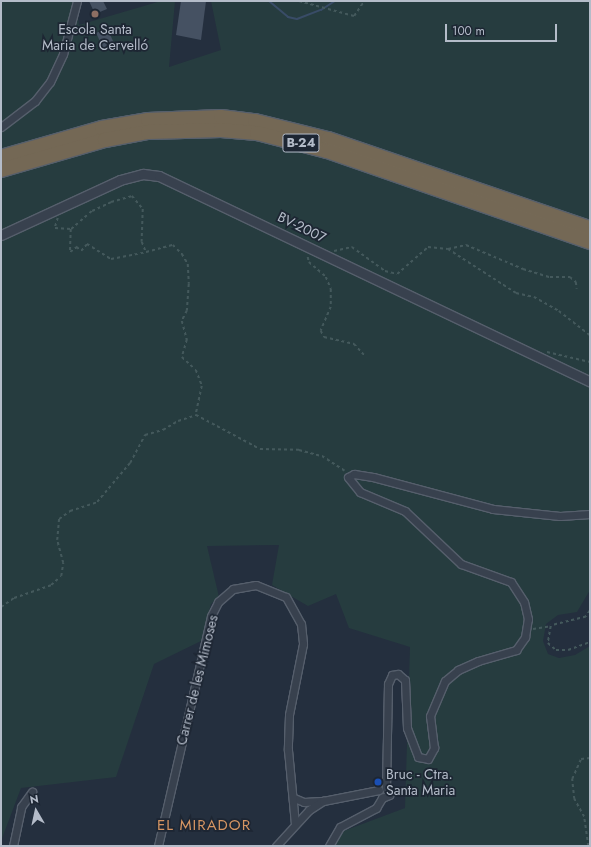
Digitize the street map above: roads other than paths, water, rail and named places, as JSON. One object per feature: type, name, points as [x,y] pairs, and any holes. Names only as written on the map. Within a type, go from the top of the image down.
[{"type":"highway","name":"B-24","points":[[1,157],[102,128],[148,120],[221,117],[255,121],[328,139],[590,228]]},
{"type":"highway","name":"B-24","points":[[1,170],[105,140],[148,132],[221,130],[257,134],[327,151],[590,242]]},
{"type":"street","points":[[1,127],[35,101],[50,82],[63,54],[77,1]]},
{"type":"street","name":"BV-2007","points":[[1,235],[120,180],[150,174],[176,182],[590,382]]},
{"type":"street","points":[[329,846],[340,827],[376,808],[382,798],[388,684],[392,675],[398,674],[405,680],[407,728],[418,757],[428,759],[434,748],[430,716],[445,681],[458,670],[478,661],[516,650],[528,630],[524,602],[511,582],[461,564],[405,511],[360,492],[352,485],[348,477],[352,475],[373,477],[493,509],[560,516],[590,514]]},
{"type":"street","name":"Carrer de les Mimoses","points":[[158,846],[211,616],[218,602],[233,589],[256,585],[286,597],[301,624],[303,644],[289,715],[288,750],[294,798],[295,824]]},
{"type":"street","points":[[294,798],[304,802],[323,801],[382,789]]},
{"type":"street","points":[[13,846],[21,807],[32,792]]},
{"type":"street","points":[[276,846],[295,824],[323,801]]},
{"type":"waterway","points":[[269,1],[288,17],[297,19],[321,10],[335,1]]},
{"type":"place","name":"Escola Santa Maria de Cervelló","points":[[95,14]]},
{"type":"place","name":"Bruc - Ctra. Santa Maria","points":[[378,782]]},
{"type":"district","name":"EL MIRADOR","points":[[204,826]]}]
